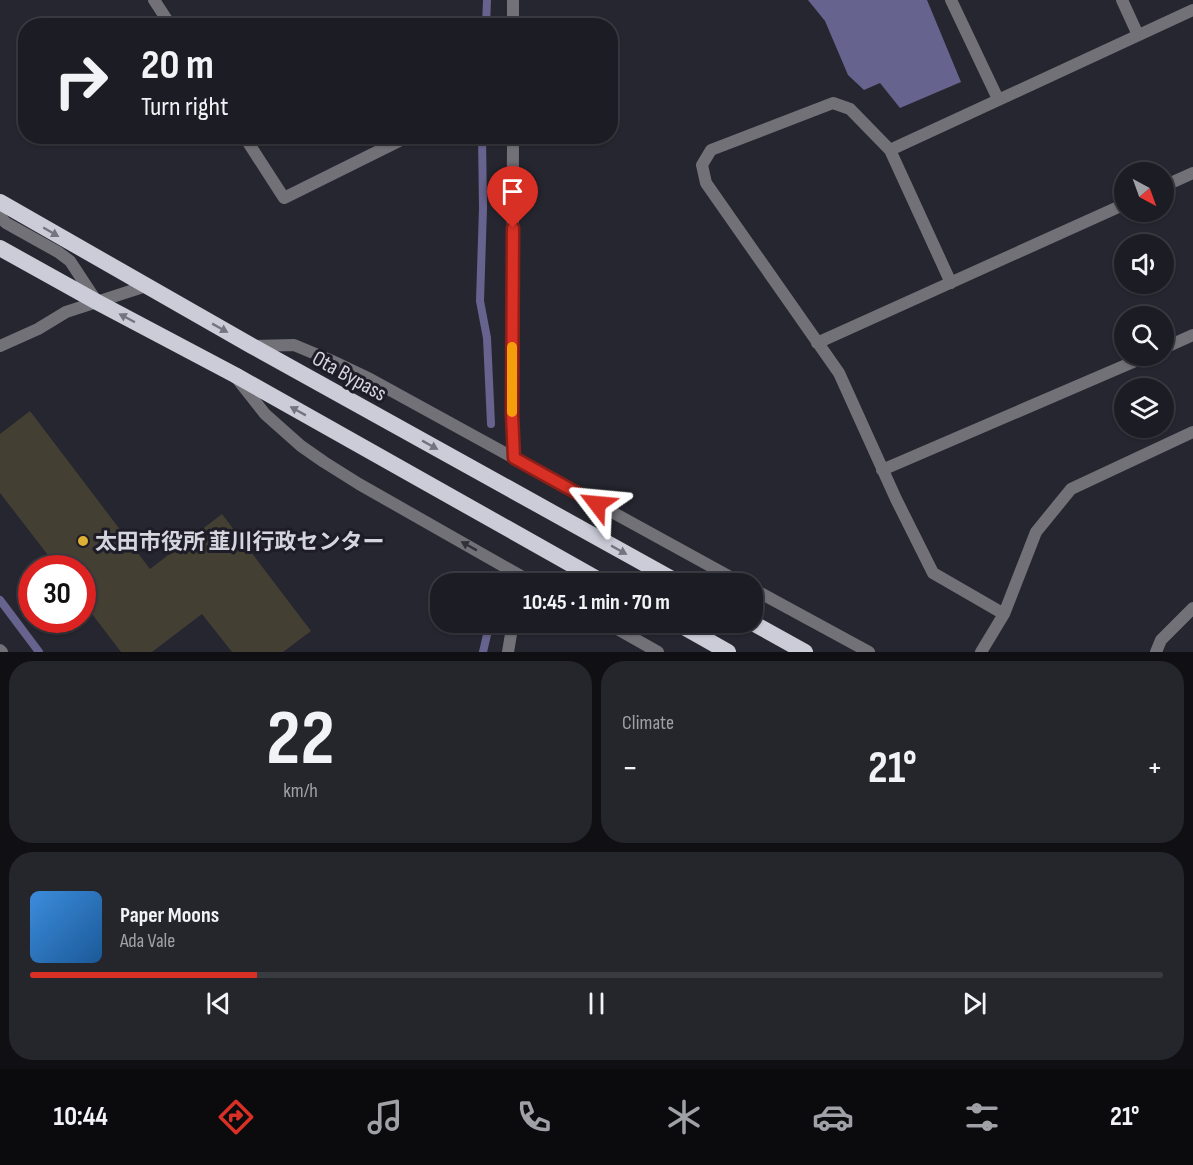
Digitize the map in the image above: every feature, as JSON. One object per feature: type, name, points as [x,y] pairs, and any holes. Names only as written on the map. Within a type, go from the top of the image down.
[{"type":"highway","name":"Ota Bypass","points":[[0,202],[252,346],[661,573]]},
{"type":"highway","points":[[0,248],[235,375],[586,573]]},
{"type":"highway","points":[[763,629],[805,652]]},
{"type":"highway","points":[[694,633],[728,652]]},
{"type":"street","points":[[154,0],[166,18]]},
{"type":"street","points":[[513,0],[513,18]]},
{"type":"street","points":[[951,0],[998,99]]},
{"type":"street","points":[[1122,0],[1138,35]]},
{"type":"street","points":[[891,150],[1193,10]]},
{"type":"street","points":[[951,283],[891,150],[850,109],[833,103],[711,150],[702,165],[706,183],[839,373],[882,470],[933,573],[1004,614]]},
{"type":"street","points":[[249,144],[284,198],[393,144]]},
{"type":"street","points":[[513,144],[512,414],[514,458]]},
{"type":"street","points":[[1174,182],[1193,173]]},
{"type":"street","points":[[817,343],[1114,209]]},
{"type":"street","points":[[0,217],[6,223],[70,261],[97,302]]},
{"type":"street","points":[[0,346],[38,329],[66,312],[146,286]]},
{"type":"street","points":[[1174,344],[1193,335]]},
{"type":"street","points":[[252,346],[294,345],[370,379],[723,573]]},
{"type":"street","points":[[882,470],[1124,366]]},
{"type":"street","points":[[235,375],[265,414],[301,446],[358,484],[509,573]]},
{"type":"street","points":[[981,652],[1004,614],[1036,532],[1071,489],[1193,432]]},
{"type":"street","points":[[763,594],[868,652]]},
{"type":"street","points":[[1156,652],[1161,640],[1193,608]]},
{"type":"street","points":[[508,652],[511,633]]},
{"type":"street","points":[[624,633],[657,652]]},
{"type":"shaded area","points":[[808,0],[927,0],[961,82],[900,108],[880,83],[864,90],[848,75],[825,21]]},
{"type":"building","name":"太田市役所 韮川行政センター","points":[[30,411],[150,569],[222,514],[311,631],[283,652],[232,652],[202,614],[152,652],[121,652],[96,619],[96,555],[48,555],[0,493],[0,434]]},
{"type":"waterway","points":[[486,18],[487,0]]},
{"type":"waterway","points":[[482,144],[480,301],[487,338],[491,424]]},
{"type":"waterway","points":[[0,600],[39,652]]},
{"type":"waterway","points":[[483,652],[487,633]]},
{"type":"slow traffic","points":[[512,347],[512,412]]},
{"type":"place","name":"太田市役所 韮川行政センター","points":[[83,541]]},
{"type":"route","points":[[513,228],[512,414],[514,458],[597,504]]}]
